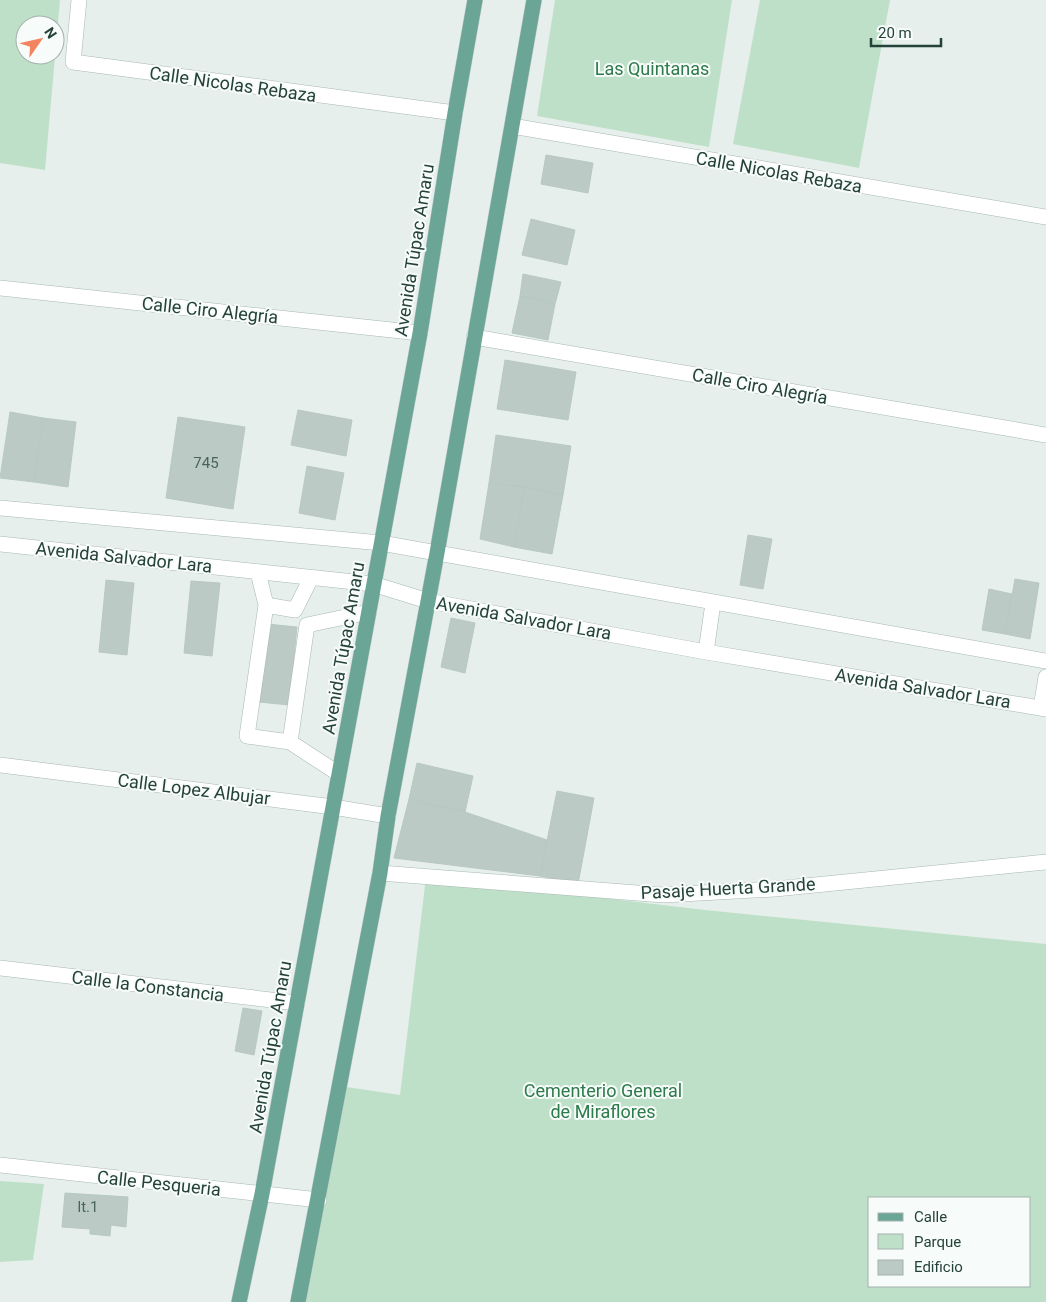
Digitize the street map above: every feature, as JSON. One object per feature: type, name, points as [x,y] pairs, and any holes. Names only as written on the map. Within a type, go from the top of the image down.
[{"type":"main road","name":"Avenida Túpac Amaru","points":[[239,1302],[262,1194],[420,333],[455,113],[476,0]]},
{"type":"main road","points":[[298,1302],[380,873],[388,816],[437,553],[534,0]]},
{"type":"street","name":"Calle Nicolas Rebaza","points":[[79,0],[73,62],[455,113]]},
{"type":"street","name":"Calle Nicolas Rebaza","points":[[512,126],[1046,217]]},
{"type":"street","name":"Calle Ciro Alegría","points":[[0,288],[420,333]]},
{"type":"street","name":"Calle Ciro Alegría","points":[[474,337],[1046,435]]},
{"type":"street","name":"Avenida Salvador Lara","points":[[0,508],[381,543],[1046,661]]},
{"type":"street","name":"Avenida Salvador Lara","points":[[0,544],[373,584],[428,601],[706,652],[1043,708]]},
{"type":"street","points":[[258,572],[266,605],[247,736],[290,742],[339,774]]},
{"type":"street","points":[[295,610],[311,578]]},
{"type":"street","points":[[706,652],[713,603]]},
{"type":"street","points":[[266,605],[295,610],[308,624]]},
{"type":"street","points":[[308,624],[369,612]]},
{"type":"street","points":[[290,742],[308,624]]},
{"type":"street","points":[[1043,708],[1046,677]]},
{"type":"street","name":"Calle Lopez Albujar","points":[[0,765],[333,807],[388,816]]},
{"type":"street","name":"Pasaje Huerta Grande","points":[[380,873],[663,895],[775,889],[1046,862]]},
{"type":"street","name":"Calle la Constancia","points":[[0,968],[297,1003]]},
{"type":"street","name":"Calle Pesqueria","points":[[0,1165],[319,1200]]},
{"type":"green space","points":[[0,0],[60,0],[59,15],[15,15],[15,65],[54,65],[45,170],[0,163]]},
{"type":"green space","name":"Las Quintanas","points":[[555,0],[732,0],[709,147],[537,116]]},
{"type":"green space","points":[[760,0],[890,0],[859,168],[733,144]]},
{"type":"green space","name":"Cementerio General de Miraflores","points":[[426,877],[705,910],[1046,944],[1046,1302],[303,1302],[340,1086],[400,1095]]},
{"type":"green space","points":[[0,1181],[44,1184],[33,1260],[0,1262]]},
{"type":"building","points":[[546,155],[593,163],[588,193],[541,184]]},
{"type":"building","points":[[531,219],[575,230],[567,265],[522,255]]},
{"type":"building","points":[[523,274],[561,282],[555,304],[520,296]]},
{"type":"building","points":[[520,296],[555,304],[548,340],[512,333]]},
{"type":"building","points":[[505,360],[576,372],[568,420],[497,409]]},
{"type":"building","points":[[298,410],[352,420],[346,456],[291,445]]},
{"type":"building","points":[[10,412],[43,418],[34,482],[0,478]]},
{"type":"building","points":[[178,417],[245,427],[233,509],[166,498]]},
{"type":"building","points":[[43,418],[76,422],[68,487],[34,482]]},
{"type":"building","points":[[496,435],[571,446],[563,495],[525,487],[489,483]]},
{"type":"building","points":[[307,466],[344,473],[335,520],[299,513]]},
{"type":"building","points":[[489,483],[525,487],[514,547],[480,539]]},
{"type":"building","points":[[525,487],[563,495],[552,554],[514,547]]},
{"type":"building","points":[[748,535],[772,539],[763,589],[740,585]]},
{"type":"building","points":[[1015,579],[1039,583],[1030,639],[1005,634]]},
{"type":"building","points":[[106,580],[134,583],[127,655],[99,652]]},
{"type":"building","points":[[191,581],[220,583],[212,656],[184,653]]},
{"type":"building","points":[[989,589],[1012,594],[1005,634],[982,630]]},
{"type":"building","points":[[451,618],[475,623],[465,673],[441,667]]},
{"type":"building","points":[[267,624],[297,627],[289,705],[259,702]]},
{"type":"building","points":[[417,763],[473,776],[465,812],[409,799]]},
{"type":"building","points":[[557,791],[594,798],[578,884],[540,876]]},
{"type":"building","points":[[409,799],[465,812],[547,840],[540,876],[394,858]]},
{"type":"building","points":[[243,1008],[262,1011],[254,1055],[235,1051]]},
{"type":"building","points":[[65,1193],[128,1197],[126,1227],[111,1225],[110,1236],[90,1234],[90,1229],[62,1227]]}]
